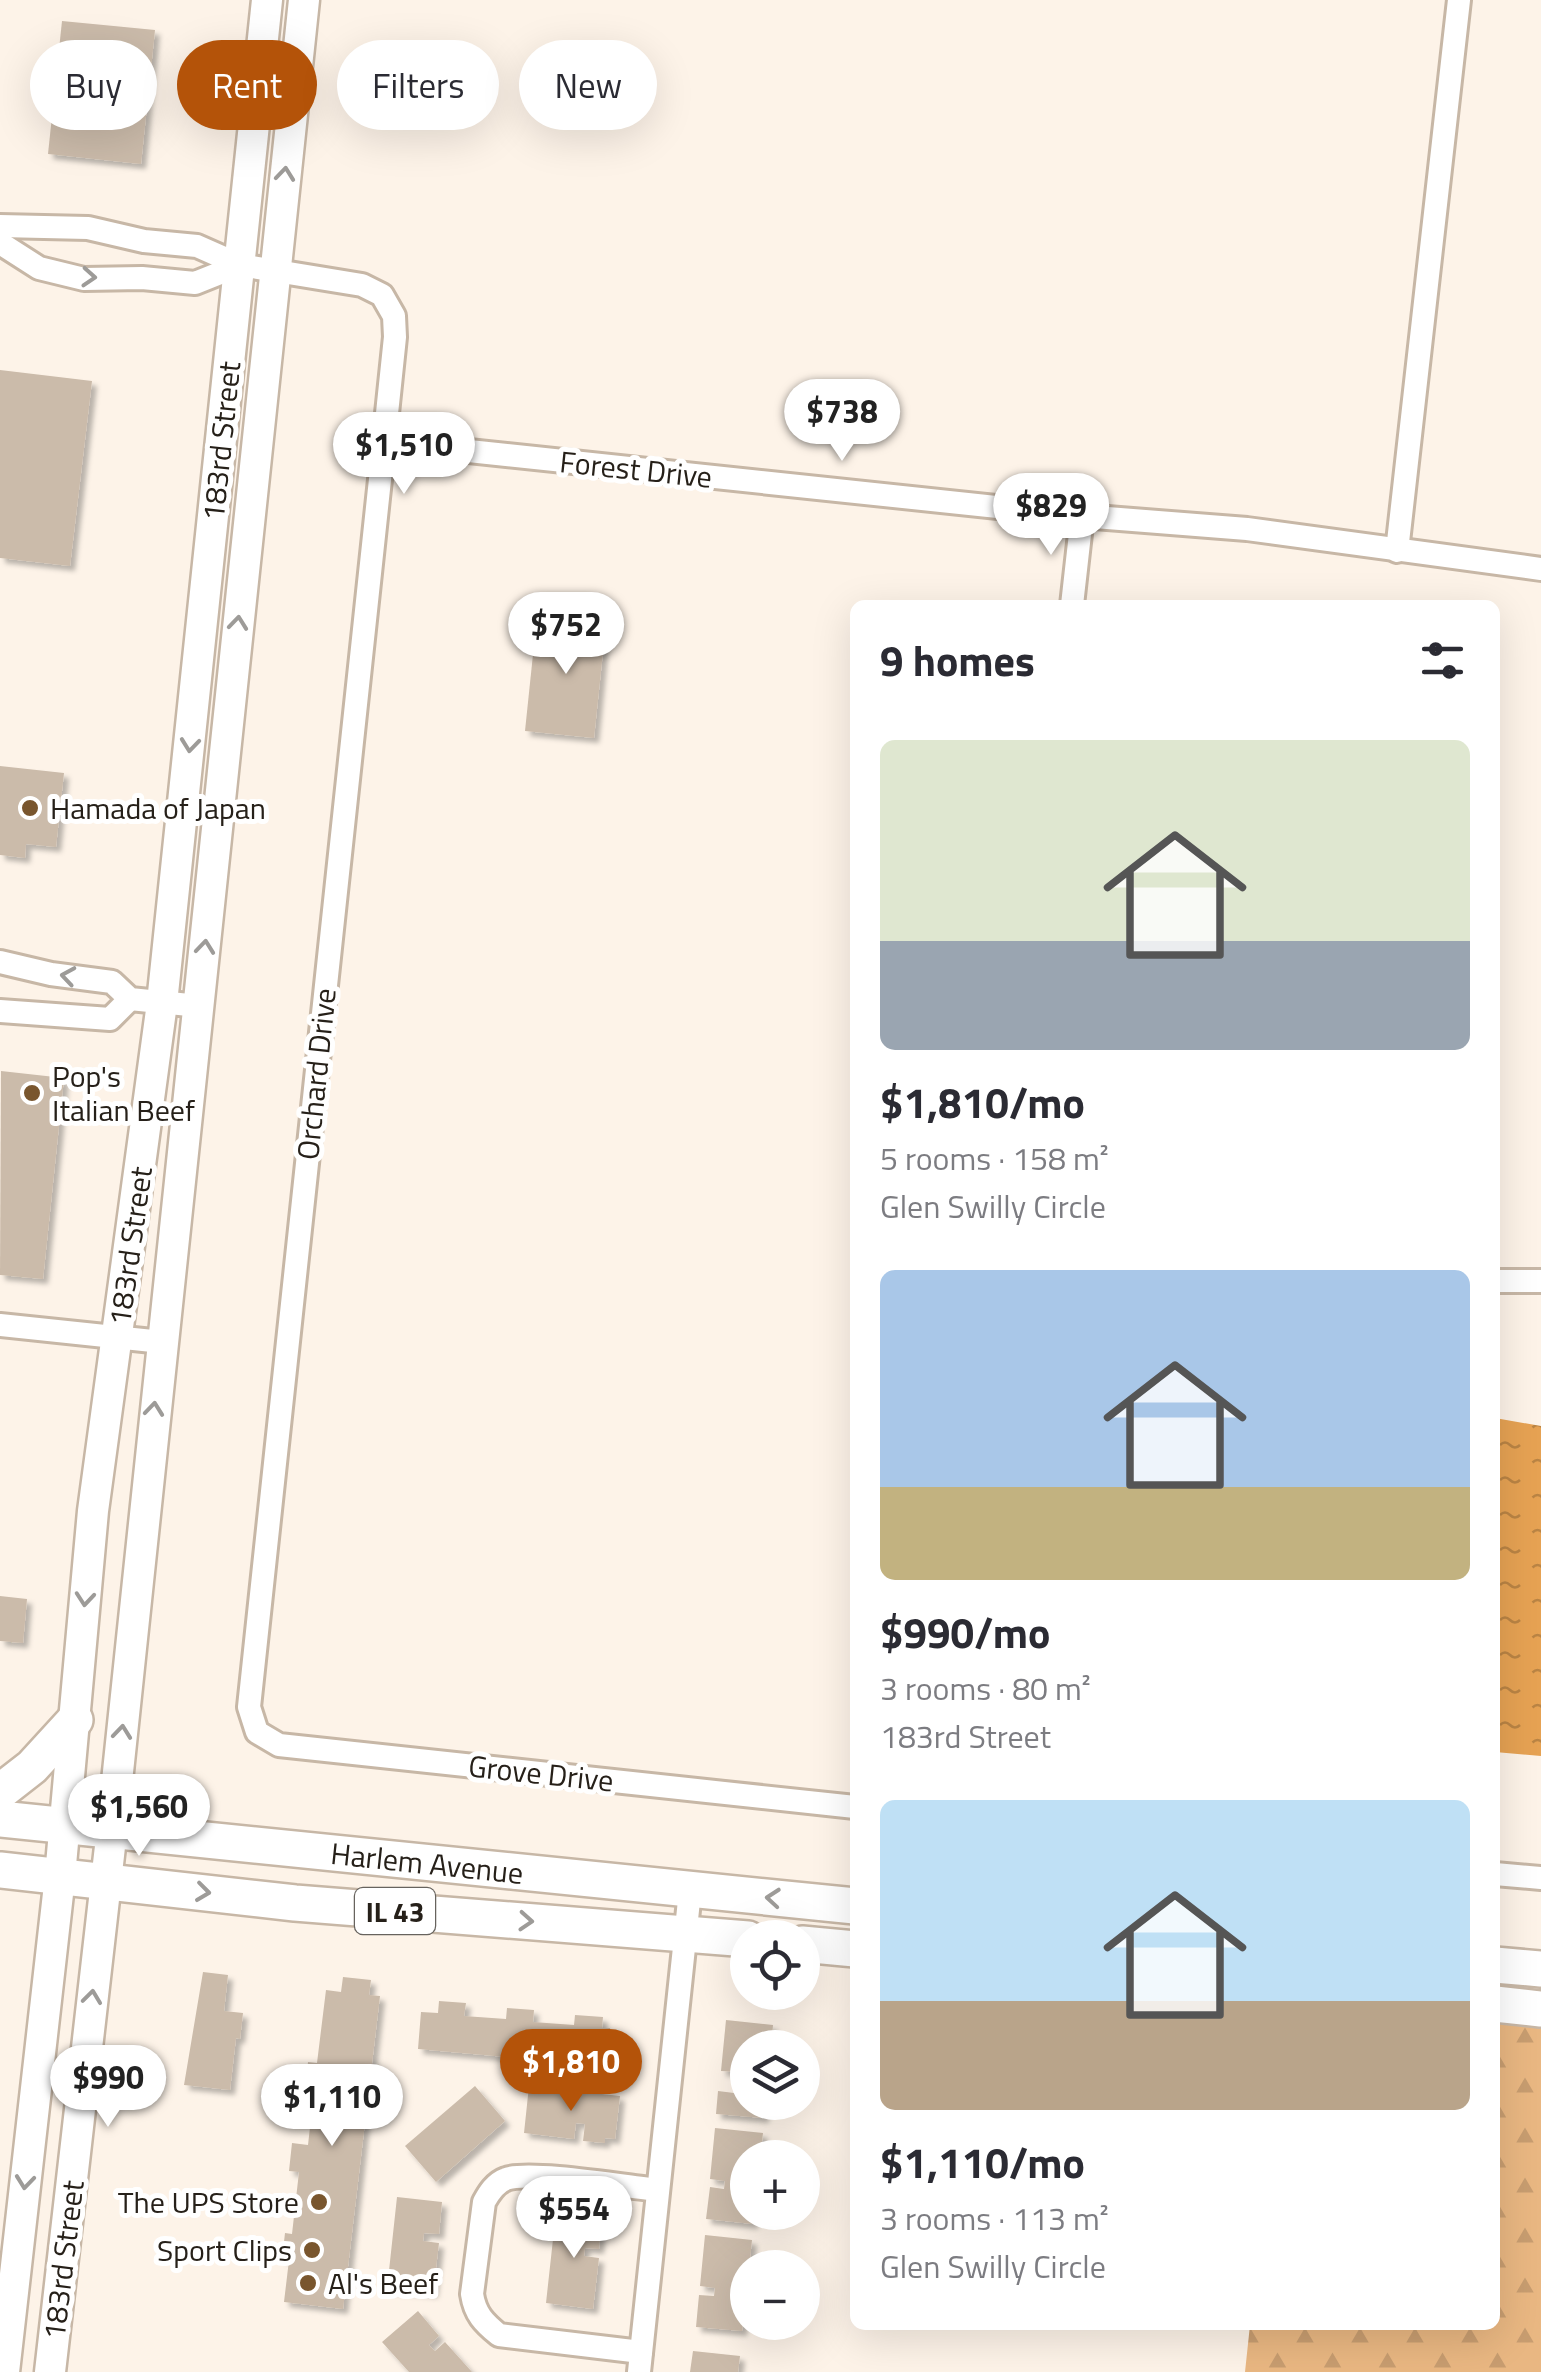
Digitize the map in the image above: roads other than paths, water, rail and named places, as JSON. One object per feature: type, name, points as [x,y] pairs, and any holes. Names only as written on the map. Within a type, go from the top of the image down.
[{"type":"main road","points":[[0,1792],[32,1768],[74,1720]]},
{"type":"main road","name":"Harlem Avenue","points":[[0,1818],[850,1906]]},
{"type":"main road","name":"Harlem Avenue","points":[[0,1870],[294,1903],[730,1937]]},
{"type":"main road","points":[[820,1946],[850,1949]]},
{"type":"main road","points":[[1500,1965],[1541,1969]]},
{"type":"main road","points":[[1500,2004],[1541,2008]]},
{"type":"street","name":"183rd Street","points":[[4,2372],[60,1876],[93,1511],[162,1003],[267,0]]},
{"type":"street","name":"183rd Street","points":[[50,2372],[112,1829],[304,0]]},
{"type":"street","points":[[1397,551],[1460,0]]},
{"type":"street","points":[[0,226],[88,228],[144,241],[197,246],[240,266],[362,285],[382,295],[394,316],[395,337],[384,442]]},
{"type":"street","points":[[0,243],[39,268],[84,278],[195,283],[240,266]]},
{"type":"street","name":"Forest Drive","points":[[384,442],[1082,516],[1246,528],[1541,569]]},
{"type":"street","name":"Orchard Drive","points":[[248,1706],[384,442]]},
{"type":"street","points":[[1073,600],[1082,516]]},
{"type":"street","points":[[0,962],[112,982],[130,999],[199,1006]]},
{"type":"street","points":[[0,1011],[110,1018],[130,999]]},
{"type":"street","points":[[1500,1280],[1541,1281]]},
{"type":"street","points":[[0,1326],[162,1342]]},
{"type":"street","name":"Grove Drive","points":[[248,1706],[257,1732],[278,1745],[850,1806]]},
{"type":"street","points":[[1500,1874],[1541,1878]]},
{"type":"street","points":[[658,2190],[507,2178],[490,2191],[484,2202],[472,2294],[474,2308],[484,2323],[499,2335],[640,2362],[690,1891]]},
{"type":"water","points":[[1500,1419],[1541,1426],[1541,1756],[1500,1752]]},
{"type":"place","name":"Hamada of Japan","points":[[30,808]]},
{"type":"place","name":"Pop's Italian Beef","points":[[32,1093]]},
{"type":"place","name":"The UPS Store","points":[[319,2202]]},
{"type":"place","name":"Sport Clips","points":[[312,2250]]},
{"type":"place","name":"Al's Beef","points":[[308,2283]]}]
